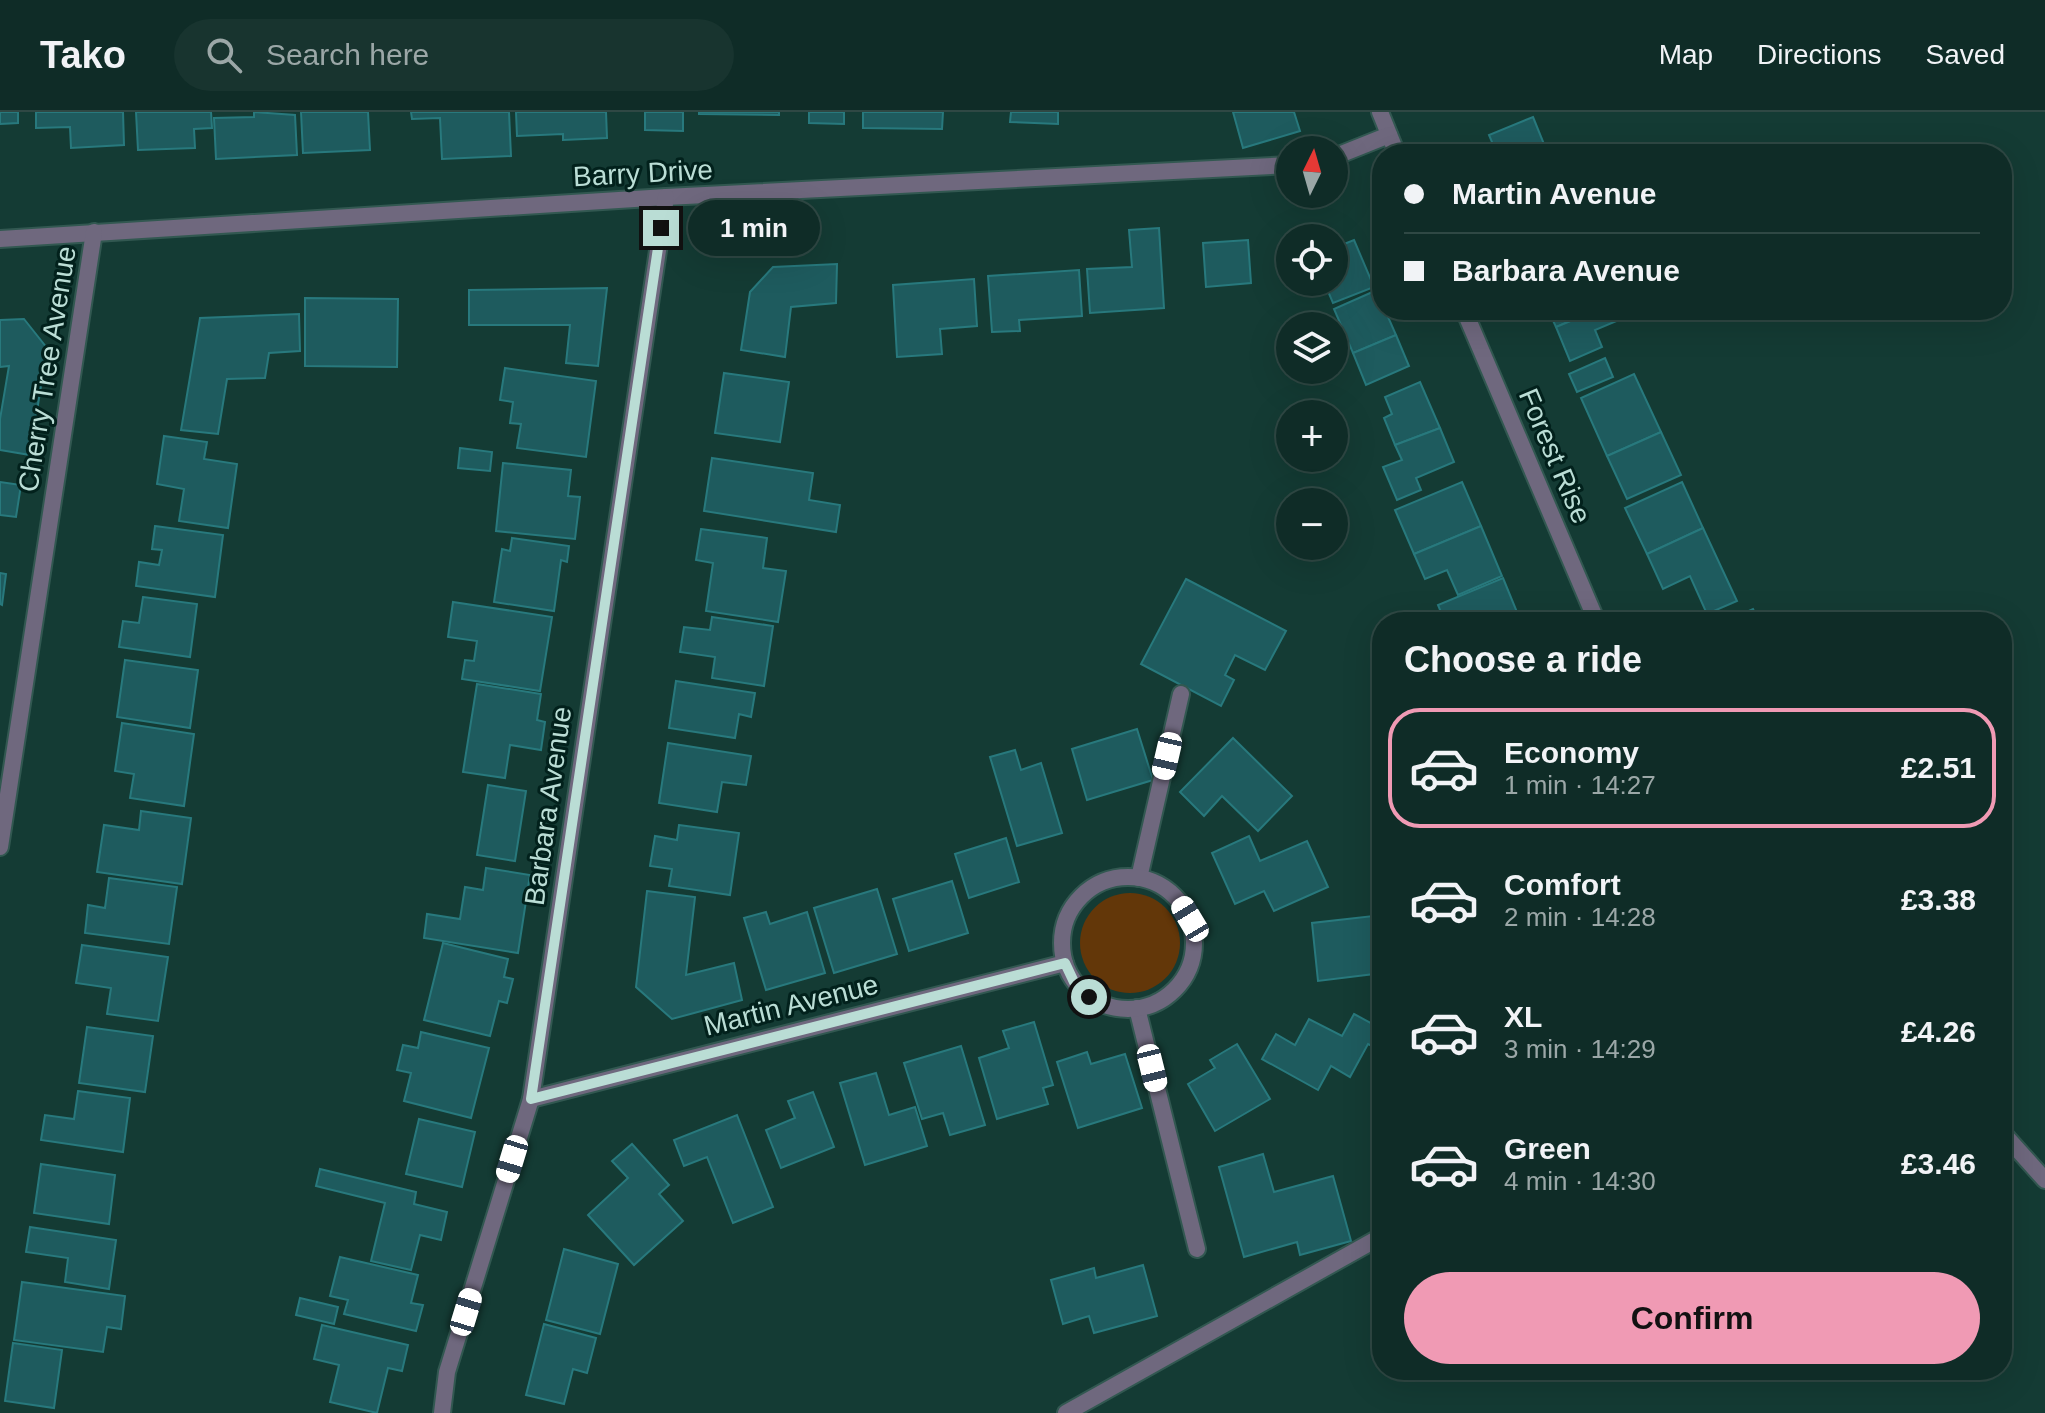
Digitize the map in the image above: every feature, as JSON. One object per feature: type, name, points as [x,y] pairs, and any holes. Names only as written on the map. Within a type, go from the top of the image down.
[{"type":"street","points":[[1380,112],[1393,144]]},
{"type":"street","points":[[1348,151],[1389,135]]},
{"type":"street","name":"Barry Drive","points":[[0,239],[666,197],[1276,166]]},
{"type":"street","name":"Barbara Avenue","points":[[442,1413],[447,1372],[531,1099],[666,197]]},
{"type":"street","name":"Cherry Tree Avenue","points":[[0,847],[94,232]]},
{"type":"street","name":"Forest Rise","points":[[1468,320],[1593,612]]},
{"type":"street","points":[[1139,878],[1181,694]]},
{"type":"street","points":[[1117,878],[1139,878],[1161,886],[1178,899],[1190,919],[1194,940],[1192,961],[1183,980],[1169,996],[1150,1006],[1108,1007],[1089,997],[1074,982],[1065,963],[1062,941],[1066,919],[1078,900],[1096,886],[1117,878]]},
{"type":"street","name":"Martin Avenue","points":[[531,1099],[1065,963]]},
{"type":"street","points":[[1137,1008],[1197,1249]]},
{"type":"street","points":[[2012,1143],[2045,1180]]},
{"type":"street","points":[[1066,1413],[1372,1242]]},
{"type":"shaded area","points":[[1130,893],[1149,897],[1165,908],[1176,924],[1180,943],[1176,962],[1165,978],[1149,989],[1130,993],[1111,989],[1095,978],[1084,962],[1080,943],[1084,924],[1095,908],[1111,897]]},
{"type":"building","points":[[0,112],[18,112],[18,123],[0,124]]},
{"type":"building","points":[[36,112],[123,112],[124,145],[71,148],[70,127],[36,128]]},
{"type":"building","points":[[136,112],[211,112],[212,128],[194,129],[195,148],[138,150]]},
{"type":"building","points":[[254,112],[295,115],[297,155],[216,159],[214,118],[254,117]]},
{"type":"building","points":[[301,112],[368,112],[370,150],[303,153]]},
{"type":"building","points":[[411,112],[509,112],[511,156],[442,159],[440,118],[412,119]]},
{"type":"building","points":[[516,112],[606,112],[607,138],[563,140],[563,134],[517,136]]},
{"type":"building","points":[[645,112],[683,112],[683,131],[645,130]]},
{"type":"building","points":[[779,112],[779,115],[699,114]]},
{"type":"building","points":[[809,112],[844,112],[844,124],[809,123]]},
{"type":"building","points":[[863,112],[943,112],[942,129],[863,128]]},
{"type":"building","points":[[1011,112],[1058,112],[1058,124],[1010,122]]},
{"type":"building","points":[[1233,112],[1294,112],[1300,131],[1243,148]]},
{"type":"building","points":[[1533,117],[1544,144],[1493,144],[1489,135]]},
{"type":"building","points":[[1159,228],[1164,308],[1090,313],[1087,269],[1132,267],[1129,230]]},
{"type":"building","points":[[1248,240],[1251,283],[1206,287],[1203,243]]},
{"type":"building","points":[[1354,240],[1372,288],[1333,303],[1330,296],[1348,296],[1348,242]]},
{"type":"building","points":[[837,264],[836,303],[791,307],[785,357],[741,350],[750,292],[773,267]]},
{"type":"building","points":[[1079,270],[1082,316],[1019,320],[1020,331],[992,332],[988,276]]},
{"type":"building","points":[[974,279],[977,326],[940,329],[942,354],[897,357],[893,285]]},
{"type":"building","points":[[607,288],[598,366],[566,363],[570,325],[469,325],[469,290]]},
{"type":"building","points":[[1372,292],[1372,320],[1389,320],[1396,335],[1353,353],[1348,341],[1348,312],[1335,312],[1334,309]]},
{"type":"building","points":[[305,298],[398,299],[397,367],[305,366]]},
{"type":"building","points":[[299,314],[300,351],[269,353],[265,378],[227,379],[218,434],[181,430],[200,318]]},
{"type":"building","points":[[24,319],[47,348],[30,455],[0,450],[0,419],[9,366],[0,367],[0,320]]},
{"type":"building","points":[[1553,320],[1573,320],[1556,327]]},
{"type":"building","points":[[1573,320],[1619,320],[1595,330],[1602,347],[1570,361],[1556,327]]},
{"type":"building","points":[[1396,335],[1409,366],[1366,385],[1353,353]]},
{"type":"building","points":[[1605,358],[1613,377],[1577,392],[1569,374]]},
{"type":"building","points":[[505,368],[596,381],[586,457],[517,448],[521,424],[510,423],[513,402],[500,400]]},
{"type":"building","points":[[724,373],[789,382],[780,442],[715,433]]},
{"type":"building","points":[[1634,374],[1661,432],[1607,456],[1581,398]]},
{"type":"building","points":[[1420,382],[1440,428],[1395,445],[1384,418],[1392,414],[1385,397]]},
{"type":"building","points":[[1440,428],[1454,462],[1416,478],[1421,490],[1397,500],[1383,467],[1402,460],[1395,445]]},
{"type":"building","points":[[1661,432],[1681,475],[1627,499],[1607,456]]},
{"type":"building","points":[[164,436],[207,442],[204,459],[237,464],[228,528],[179,521],[184,489],[157,484]]},
{"type":"building","points":[[460,448],[492,452],[490,471],[458,468]]},
{"type":"building","points":[[712,458],[813,473],[809,500],[840,505],[836,532],[704,511]]},
{"type":"building","points":[[503,463],[571,470],[568,496],[580,497],[575,539],[496,531]]},
{"type":"building","points":[[0,482],[21,485],[16,517],[0,515]]},
{"type":"building","points":[[1462,482],[1481,526],[1414,554],[1395,510]]},
{"type":"building","points":[[1682,482],[1703,528],[1647,554],[1625,508]]},
{"type":"building","points":[[155,526],[223,535],[215,597],[136,586],[139,562],[159,565],[162,550],[152,549]]},
{"type":"building","points":[[1481,526],[1502,576],[1458,595],[1447,570],[1425,579],[1414,554]]},
{"type":"building","points":[[1703,528],[1737,601],[1706,612],[1690,576],[1663,589],[1647,554]]},
{"type":"building","points":[[701,529],[767,538],[763,568],[786,571],[778,622],[706,611],[713,563],[696,560]]},
{"type":"building","points":[[512,538],[569,546],[567,562],[561,560],[554,611],[494,602],[502,549],[510,551]]},
{"type":"building","points":[[0,573],[6,574],[2,605],[0,604]]},
{"type":"building","points":[[1503,578],[1517,612],[1441,612],[1438,605]]},
{"type":"building","points":[[1186,579],[1286,631],[1265,670],[1235,655],[1225,675],[1234,680],[1221,706],[1141,664]]},
{"type":"building","points":[[143,597],[197,604],[190,657],[119,647],[123,621],[139,623]]},
{"type":"building","points":[[453,602],[552,617],[540,691],[462,679],[465,660],[474,661],[477,641],[448,637]]},
{"type":"building","points":[[712,617],[773,626],[764,686],[712,678],[715,657],[680,652],[684,627],[710,630]]},
{"type":"building","points":[[125,660],[198,670],[190,728],[117,717]]},
{"type":"building","points":[[676,681],[755,693],[751,717],[739,714],[735,738],[669,728]]},
{"type":"building","points":[[477,684],[541,694],[537,720],[545,722],[541,750],[510,745],[505,778],[463,772]]},
{"type":"building","points":[[122,723],[194,734],[184,806],[130,798],[134,774],[115,771]]},
{"type":"building","points":[[1137,729],[1153,780],[1087,800],[1072,749]]},
{"type":"building","points":[[1233,738],[1292,796],[1258,831],[1222,796],[1204,816],[1180,792]]},
{"type":"building","points":[[668,743],[751,756],[746,785],[722,782],[717,812],[659,803]]},
{"type":"building","points":[[1015,750],[1021,770],[1041,763],[1062,833],[1017,846],[990,757]]},
{"type":"building","points":[[488,785],[526,791],[515,861],[477,855]]},
{"type":"building","points":[[141,811],[191,818],[182,884],[97,872],[104,825],[139,830]]},
{"type":"building","points":[[679,825],[739,833],[730,895],[669,886],[672,869],[650,866],[655,836],[677,840]]},
{"type":"building","points":[[1249,836],[1260,861],[1307,841],[1328,887],[1274,911],[1264,891],[1235,904],[1212,853]]},
{"type":"building","points":[[1006,838],[1019,882],[969,898],[955,854]]},
{"type":"building","points":[[486,868],[530,875],[518,953],[424,938],[427,914],[460,919],[465,887],[483,890]]},
{"type":"building","points":[[109,878],[177,887],[169,944],[85,933],[88,905],[105,908]]},
{"type":"building","points":[[952,881],[968,933],[909,951],[893,899]]},
{"type":"building","points":[[877,889],[897,954],[834,973],[814,908]]},
{"type":"building","points":[[647,891],[695,897],[686,975],[734,963],[742,1000],[672,1019],[636,987]]},
{"type":"building","points":[[766,912],[770,924],[807,912],[825,973],[766,990],[744,918]]},
{"type":"building","points":[[1372,916],[1372,974],[1318,981],[1312,923]]},
{"type":"building","points":[[443,943],[508,959],[504,977],[513,979],[507,1003],[499,1001],[490,1036],[424,1020]]},
{"type":"building","points":[[82,945],[168,957],[158,1021],[107,1014],[111,988],[76,983]]},
{"type":"building","points":[[1354,1014],[1372,1024],[1372,1046],[1368,1044],[1350,1077],[1331,1066],[1318,1090],[1262,1059],[1276,1034],[1295,1045],[1309,1019],[1342,1036]]},
{"type":"building","points":[[1034,1022],[1053,1085],[1043,1088],[1048,1104],[997,1119],[979,1058],[1009,1048],[1003,1031]]},
{"type":"building","points":[[87,1027],[153,1036],[145,1092],[79,1083]]},
{"type":"building","points":[[421,1032],[489,1048],[471,1118],[404,1101],[411,1073],[397,1070],[403,1045],[418,1048]]},
{"type":"building","points":[[1237,1044],[1270,1099],[1215,1131],[1188,1084],[1215,1068],[1210,1060]]},
{"type":"building","points":[[961,1046],[985,1125],[950,1135],[943,1113],[922,1119],[904,1063]]},
{"type":"building","points":[[1087,1052],[1091,1064],[1125,1054],[1142,1108],[1078,1128],[1057,1062]]},
{"type":"building","points":[[876,1073],[889,1115],[915,1107],[927,1146],[865,1165],[840,1083]]},
{"type":"building","points":[[78,1091],[130,1098],[123,1152],[41,1140],[45,1115],[74,1119]]},
{"type":"building","points":[[813,1092],[834,1147],[781,1168],[766,1130],[795,1118],[788,1101]]},
{"type":"building","points":[[737,1115],[773,1207],[733,1223],[707,1157],[684,1166],[674,1140]]},
{"type":"building","points":[[419,1119],[475,1132],[462,1187],[406,1174]]},
{"type":"building","points":[[632,1144],[669,1185],[659,1194],[683,1221],[634,1265],[588,1215],[628,1178],[612,1161]]},
{"type":"building","points":[[1263,1154],[1274,1192],[1333,1176],[1351,1241],[1300,1255],[1297,1242],[1244,1257],[1219,1167]]},
{"type":"building","points":[[41,1164],[115,1175],[109,1224],[34,1213]]},
{"type":"building","points":[[320,1169],[416,1192],[414,1204],[447,1212],[441,1240],[420,1235],[411,1270],[371,1261],[385,1203],[316,1186]]},
{"type":"building","points":[[30,1227],[116,1240],[109,1289],[65,1282],[68,1258],[26,1252]]},
{"type":"building","points":[[564,1249],[618,1264],[600,1334],[546,1320]]},
{"type":"building","points":[[340,1257],[418,1275],[411,1303],[423,1305],[416,1331],[344,1314],[348,1300],[330,1296]]},
{"type":"building","points":[[1143,1265],[1157,1316],[1094,1333],[1089,1316],[1063,1324],[1051,1280],[1094,1268],[1096,1278]]},
{"type":"building","points":[[22,1282],[125,1296],[121,1329],[107,1327],[103,1352],[14,1340]]},
{"type":"building","points":[[300,1298],[338,1307],[334,1324],[296,1315]]},
{"type":"building","points":[[544,1324],[596,1338],[587,1373],[573,1369],[564,1404],[526,1395]]},
{"type":"building","points":[[322,1325],[408,1345],[402,1371],[388,1368],[377,1413],[330,1402],[339,1365],[314,1359]]},
{"type":"building","points":[[13,1343],[62,1350],[54,1408],[5,1401]]},
{"type":"route","points":[[661,228],[531,1099],[1065,963],[1074,982],[1089,997]]}]
